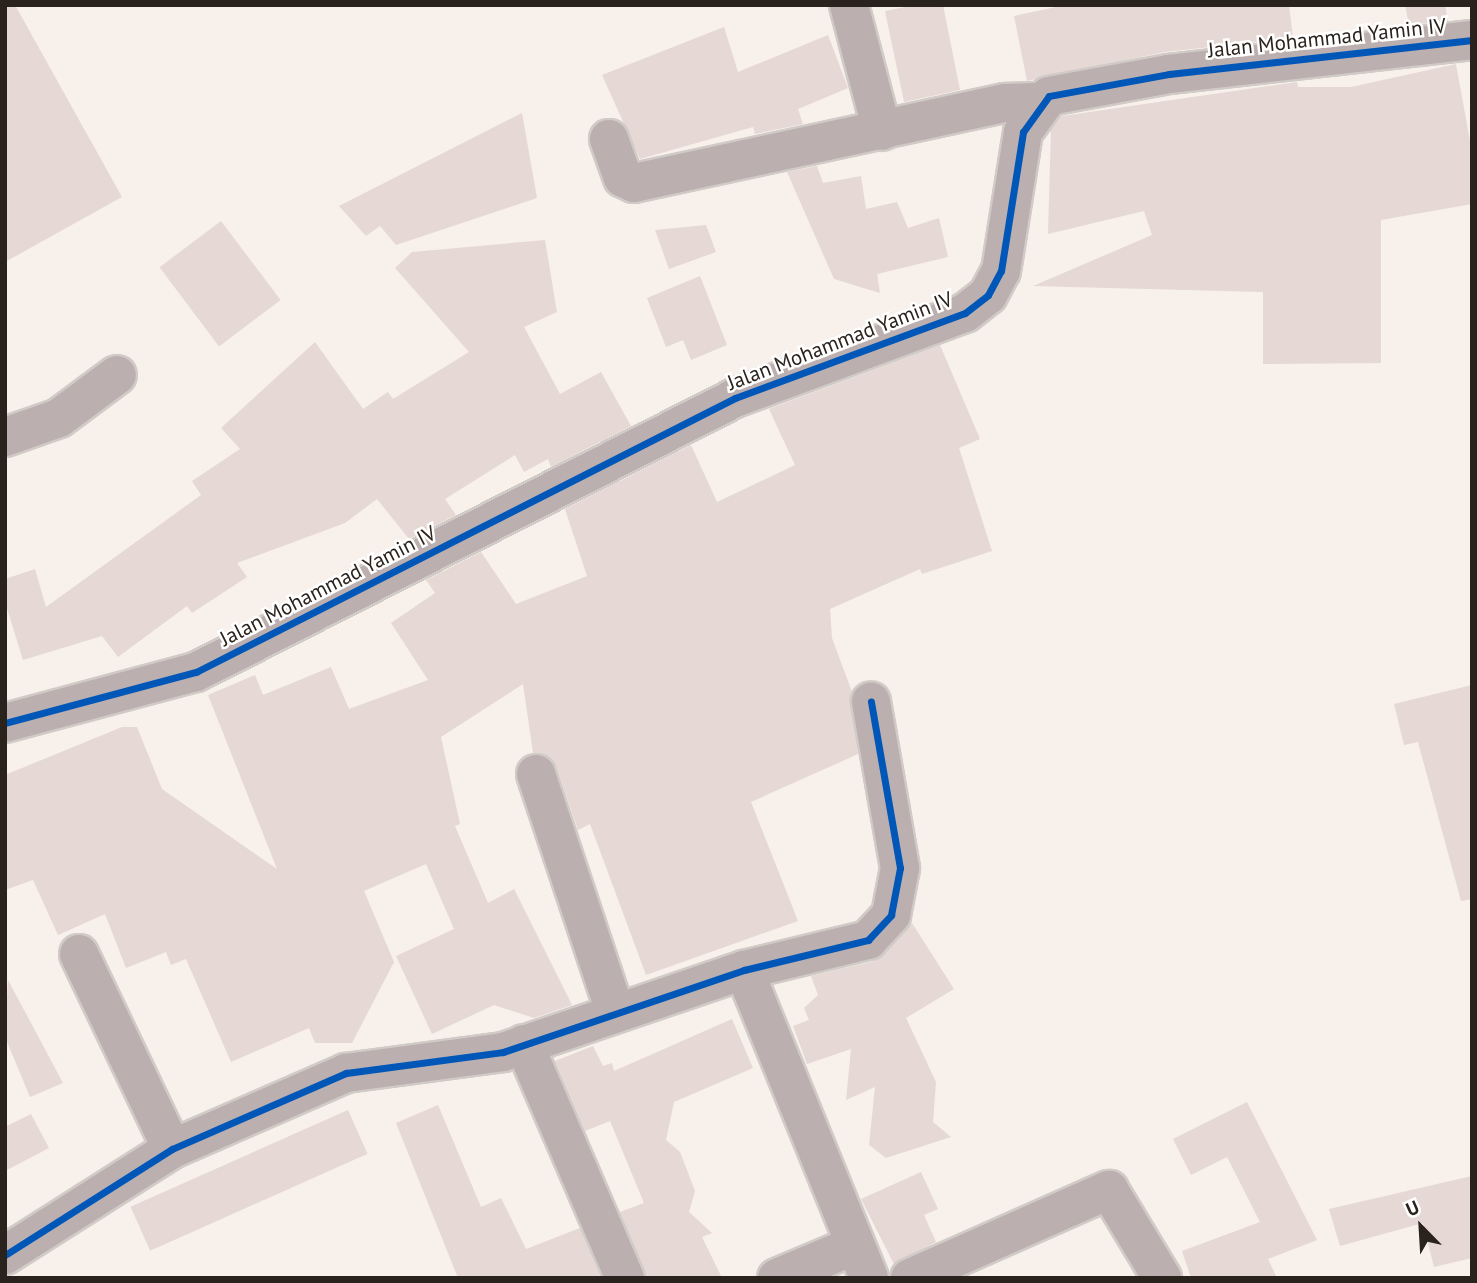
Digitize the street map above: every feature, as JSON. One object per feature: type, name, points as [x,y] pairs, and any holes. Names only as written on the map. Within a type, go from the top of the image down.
[{"type":"street","points":[[849,5],[882,131]]},
{"type":"street","name":"Jalan Mohammad Yamin IV","points":[[5,723],[195,672],[735,398],[965,313],[988,295],[1001,271],[1023,132],[1043,102],[1169,74],[1472,40]]},
{"type":"street","points":[[609,139],[623,178],[634,183],[1005,103],[1043,102]]},
{"type":"street","points":[[5,436],[59,418],[117,375]]},
{"type":"street","points":[[5,1255],[172,1150],[346,1073],[524,1044],[615,1011],[744,970],[867,940],[891,915],[900,868],[871,702]]},
{"type":"street","points":[[536,774],[615,1011]]},
{"type":"street","points":[[79,954],[172,1150]]},
{"type":"street","points":[[744,970],[862,1261],[777,1278]]},
{"type":"street","points":[[524,1044],[625,1278]]},
{"type":"street","points":[[910,1278],[1109,1190],[1162,1278]]},
{"type":"building","points":[[5,5],[15,5],[122,197],[5,262]]},
{"type":"building","points":[[915,5],[943,5],[960,90],[904,102],[885,11]]},
{"type":"building","points":[[1065,5],[1289,5],[1293,38],[1165,52],[1027,81],[1014,16]]},
{"type":"building","points":[[1405,5],[1445,5],[1448,21],[1409,25]]},
{"type":"building","points":[[724,27],[738,72],[828,35],[848,88],[798,109],[803,124],[755,134],[753,127],[640,159],[602,75]]},
{"type":"building","points":[[1456,64],[1472,152],[1472,204],[1381,220],[1381,363],[1263,364],[1263,292],[1033,286],[1152,235],[1144,211],[1048,234],[1051,130],[1062,116],[1297,82],[1298,87],[1351,87]]},
{"type":"building","points":[[522,113],[537,198],[396,245],[380,226],[366,236],[339,206]]},
{"type":"building","points":[[817,166],[823,183],[861,176],[866,209],[897,202],[908,228],[939,218],[948,257],[877,274],[880,293],[834,279],[787,172]]},
{"type":"building","points":[[221,221],[281,300],[219,346],[160,267]]},
{"type":"building","points":[[706,225],[716,252],[669,269],[655,230]]},
{"type":"building","points":[[545,240],[557,312],[524,327],[560,394],[601,372],[631,426],[551,467],[548,459],[524,472],[515,455],[445,499],[456,515],[409,539],[377,499],[345,523],[237,563],[247,577],[192,613],[187,606],[118,657],[102,636],[23,660],[5,602],[5,579],[35,569],[46,607],[201,495],[192,481],[240,449],[221,428],[315,342],[363,409],[388,392],[393,399],[469,352],[395,268],[412,252]]},
{"type":"building","points":[[700,276],[727,345],[691,360],[683,340],[666,347],[647,298]]},
{"type":"building","points":[[940,345],[980,439],[959,448],[992,551],[922,574],[920,569],[830,609],[832,638],[852,692],[858,754],[751,802],[798,921],[646,975],[590,824],[578,830],[556,766],[533,753],[523,684],[441,737],[460,824],[455,826],[488,903],[514,889],[572,1005],[534,1018],[494,1005],[432,1034],[396,956],[454,929],[426,864],[364,891],[394,962],[352,1043],[315,1043],[309,1028],[231,1062],[186,959],[171,965],[166,952],[126,968],[105,914],[58,935],[33,880],[5,890],[5,775],[122,727],[137,727],[162,789],[277,869],[208,695],[255,675],[263,695],[331,667],[349,709],[428,680],[391,623],[435,593],[426,580],[481,552],[516,604],[587,576],[565,509],[691,445],[717,502],[795,465],[769,409]]},
{"type":"building","points":[[1472,685],[1472,899],[1461,901],[1418,742],[1404,745],[1394,704]]},
{"type":"building","points":[[912,923],[954,989],[906,1018],[936,1082],[933,1122],[951,1137],[886,1158],[869,1145],[875,1087],[846,1100],[851,1049],[807,1064],[793,1026],[809,1020],[804,1008],[818,995],[811,976],[874,961]]},
{"type":"building","points":[[8,980],[63,1083],[30,1097],[5,1037]]},
{"type":"building","points":[[732,1019],[753,1068],[674,1102],[666,1140],[680,1152],[695,1191],[689,1212],[712,1233],[702,1237],[722,1278],[646,1278],[620,1212],[644,1203],[610,1121],[585,1131],[555,1061],[593,1046],[603,1066],[612,1063],[614,1071]]},
{"type":"building","points":[[1247,1102],[1317,1240],[1268,1259],[1277,1278],[1191,1278],[1182,1251],[1260,1222],[1227,1157],[1191,1175],[1173,1139]]},
{"type":"building","points":[[438,1105],[481,1207],[501,1198],[526,1249],[580,1228],[601,1278],[458,1278],[396,1123]]},
{"type":"building","points":[[348,1110],[368,1154],[150,1251],[131,1207]]},
{"type":"building","points":[[31,1114],[49,1148],[5,1171],[5,1127]]},
{"type":"building","points":[[921,1172],[938,1209],[924,1215],[936,1242],[894,1264],[861,1199]]},
{"type":"building","points":[[1472,1176],[1472,1258],[1434,1267],[1423,1223],[1340,1246],[1329,1209]]},
{"type":"cycle path","points":[[5,723],[196,672],[735,398],[965,313],[988,295],[1001,271],[1023,132],[1049,96],[1169,74],[1472,40]]},
{"type":"cycle path","points":[[5,1255],[172,1149],[346,1073],[503,1052],[744,970],[868,940],[891,915],[900,868],[871,702]]}]
